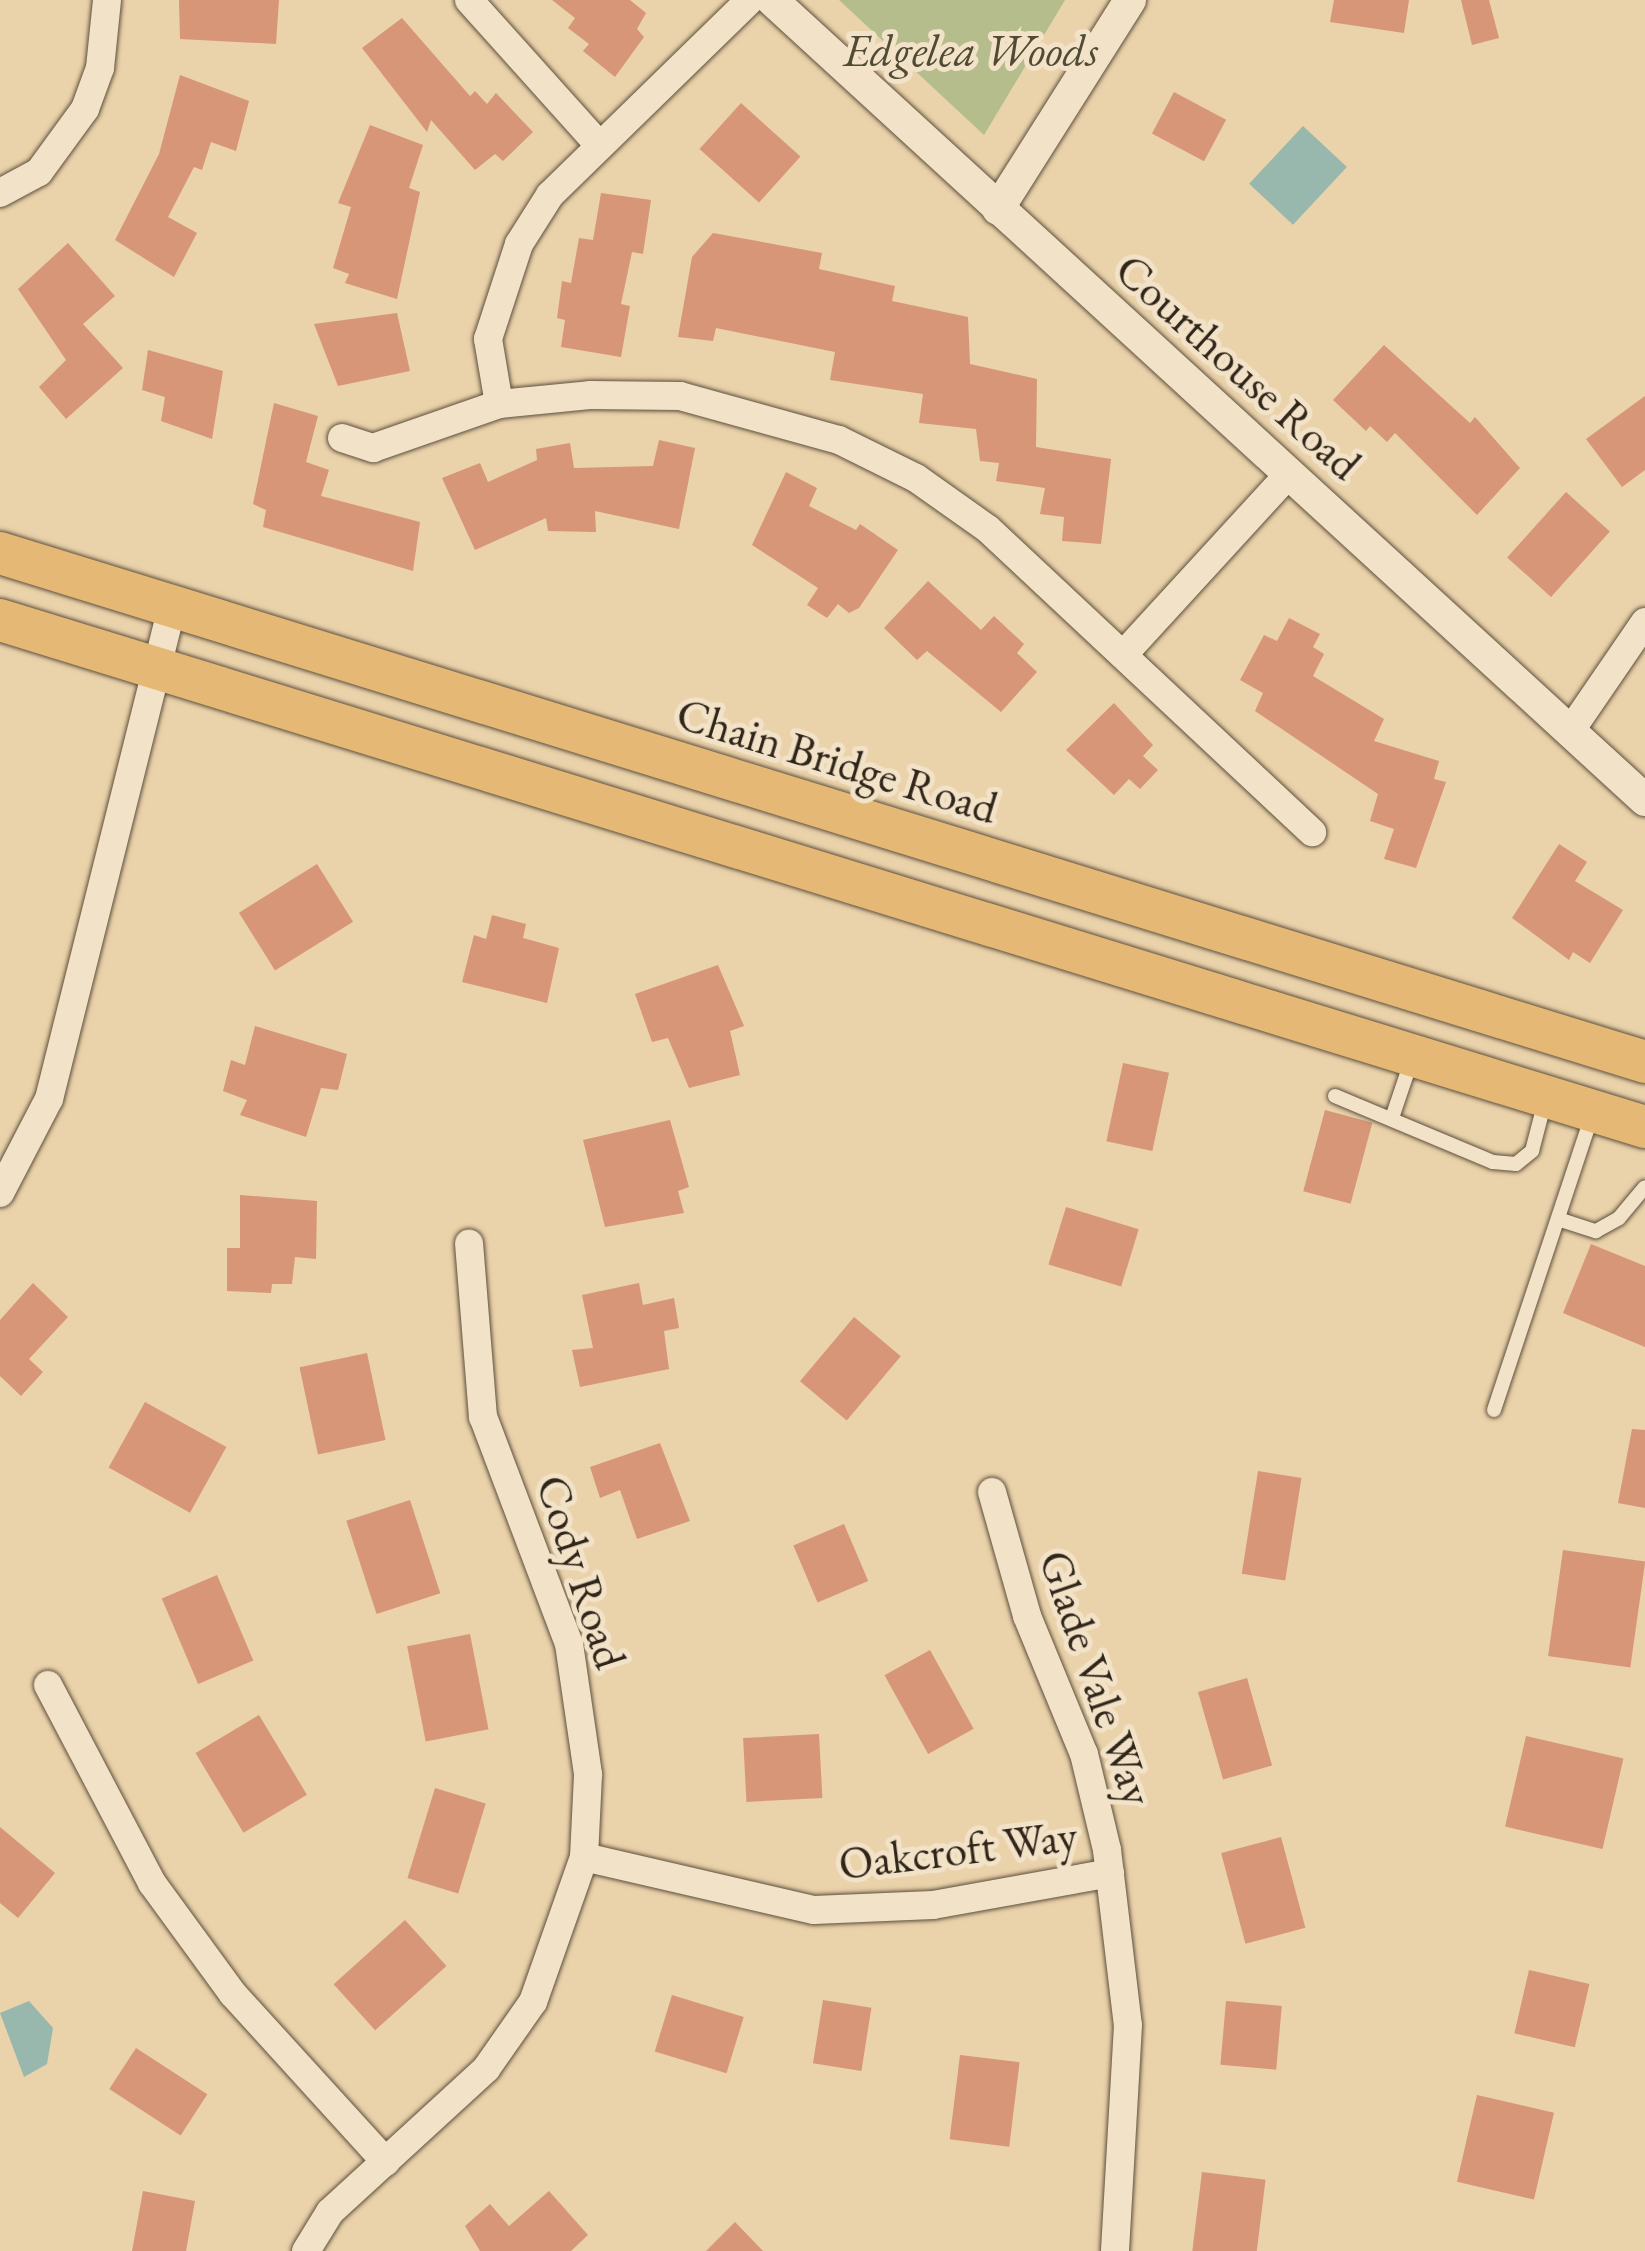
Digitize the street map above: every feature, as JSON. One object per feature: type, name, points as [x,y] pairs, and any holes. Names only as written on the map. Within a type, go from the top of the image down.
[{"type":"main road","name":"Chain Bridge Road","points":[[0,552],[1645,1062]]},
{"type":"main road","points":[[0,620],[1414,1051],[1645,1127]]},
{"type":"street","points":[[0,193],[39,172],[85,108],[100,68],[107,0]]},
{"type":"street","points":[[469,0],[599,144]]},
{"type":"street","points":[[498,404],[488,339],[501,284],[550,194],[750,0]]},
{"type":"street","name":"Courthouse Road","points":[[772,0],[1645,800]]},
{"type":"street","points":[[998,209],[1130,0]]},
{"type":"street","points":[[342,438],[372,448],[498,404],[680,396],[839,440],[916,478],[988,529],[1312,832]]},
{"type":"street","points":[[1124,654],[1288,474]]},
{"type":"street","points":[[0,1193],[49,1099],[172,607]]},
{"type":"street","points":[[1571,730],[1645,622]]},
{"type":"street","name":"Cody Road","points":[[306,2251],[330,2212],[486,2069],[533,2002],[584,1857],[588,1774],[569,1644],[483,1417],[469,1244]]},
{"type":"street","name":"Glade Vale Way","points":[[992,1492],[1027,1616],[1098,1798],[1128,2024],[1114,2251]]},
{"type":"street","points":[[48,1685],[152,1884],[233,1994],[386,2162]]},
{"type":"street","name":"Oakcroft Way","points":[[584,1857],[814,1910],[934,1906],[1110,1873]]},
{"type":"lane","points":[[1393,1115],[1414,1051]]},
{"type":"lane","points":[[1335,1096],[1393,1115],[1492,1162],[1516,1164],[1532,1151],[1547,1095]]},
{"type":"lane","points":[[1494,1410],[1594,1110]]},
{"type":"lane","points":[[1558,1219],[1596,1231],[1619,1218],[1645,1186]]},
{"type":"green space","name":"Edgelea Woods","points":[[839,0],[1065,0],[984,135]]},
{"type":"water","points":[[1303,126],[1347,167],[1293,225],[1249,184]]},
{"type":"water","points":[[29,2001],[53,2028],[47,2064],[24,2077],[0,2013]]},
{"type":"building","points":[[179,0],[279,0],[276,44],[180,39]]},
{"type":"building","points":[[552,0],[630,0],[646,13],[637,29],[644,37],[615,77],[583,51],[589,44],[568,28],[575,18]]},
{"type":"building","points":[[1334,0],[1409,0],[1404,33],[1330,22]]},
{"type":"building","points":[[1461,0],[1489,0],[1499,38],[1472,45]]},
{"type":"building","points":[[402,18],[470,96],[475,91],[487,104],[496,93],[533,132],[503,161],[495,154],[475,170],[431,120],[427,132],[362,48]]},
{"type":"building","points":[[180,75],[249,101],[236,151],[211,142],[202,170],[194,167],[168,217],[197,233],[174,277],[115,240],[159,154]]},
{"type":"building","points":[[1174,92],[1226,120],[1204,161],[1152,133]]},
{"type":"building","points":[[741,103],[800,157],[759,203],[700,149]]},
{"type":"building","points":[[370,125],[423,145],[409,188],[420,192],[397,299],[345,283],[349,274],[333,268],[351,207],[338,203]]},
{"type":"building","points":[[601,193],[651,200],[643,254],[632,252],[621,304],[630,306],[621,357],[561,347],[565,320],[557,318],[562,281],[571,283],[579,238],[593,240]]},
{"type":"building","points":[[713,233],[822,253],[819,269],[895,286],[892,301],[968,317],[970,364],[1037,379],[1036,447],[1111,459],[1101,544],[1062,541],[1064,517],[1040,514],[1045,488],[996,481],[999,463],[980,461],[976,429],[919,423],[923,394],[830,380],[835,352],[716,328],[713,341],[678,337],[692,257]]},
{"type":"building","points":[[68,243],[115,296],[83,324],[123,368],[66,419],[39,387],[66,360],[18,289]]},
{"type":"building","points":[[397,313],[410,371],[338,386],[314,324]]},
{"type":"building","points":[[1384,345],[1470,423],[1475,417],[1520,468],[1477,515],[1395,433],[1387,442],[1370,426],[1366,431],[1333,400]]},
{"type":"building","points":[[148,350],[223,371],[212,439],[161,421],[165,397],[142,390]]},
{"type":"building","points":[[1645,396],[1645,470],[1622,487],[1586,439]]},
{"type":"building","points":[[274,403],[318,416],[306,462],[329,470],[321,496],[420,522],[413,571],[263,527],[266,510],[253,504]]},
{"type":"building","points":[[659,440],[695,448],[679,529],[595,511],[596,532],[548,531],[546,518],[475,550],[442,478],[480,463],[488,482],[537,460],[536,449],[570,443],[574,468],[653,466]]},
{"type":"building","points":[[786,472],[817,488],[809,506],[856,530],[860,524],[898,550],[859,608],[849,613],[838,604],[827,618],[807,605],[818,588],[752,545]]},
{"type":"building","points":[[1566,492],[1610,531],[1551,597],[1507,557]]},
{"type":"building","points":[[928,581],[981,630],[994,616],[1024,644],[1017,653],[1037,672],[1001,712],[927,651],[917,660],[884,628]]},
{"type":"building","points":[[1289,618],[1320,634],[1313,647],[1324,654],[1313,676],[1384,719],[1374,741],[1439,761],[1434,779],[1446,782],[1416,868],[1384,859],[1394,829],[1370,821],[1378,794],[1255,711],[1263,693],[1240,680],[1264,635],[1277,641]]},
{"type":"building","points":[[1114,703],[1153,745],[1143,756],[1158,770],[1140,789],[1129,779],[1114,795],[1066,750]]},
{"type":"building","points":[[1559,844],[1587,862],[1575,881],[1623,910],[1590,963],[1573,952],[1569,960],[1512,918]]},
{"type":"building","points":[[317,864],[353,922],[275,970],[239,913]]},
{"type":"building","points":[[492,915],[526,924],[523,938],[559,948],[547,1003],[462,982],[474,935],[486,939]]},
{"type":"building","points":[[718,965],[744,1026],[730,1031],[740,1075],[689,1088],[668,1038],[652,1042],[635,994]]},
{"type":"building","points":[[255,1026],[347,1054],[338,1090],[321,1088],[306,1137],[240,1115],[247,1100],[223,1091],[231,1060],[245,1065]]},
{"type":"building","points":[[1123,1063],[1169,1073],[1152,1151],[1106,1141]]},
{"type":"building","points":[[1325,1110],[1372,1123],[1351,1204],[1303,1191]]},
{"type":"building","points":[[670,1120],[689,1187],[678,1191],[684,1213],[605,1227],[583,1140]]},
{"type":"building","points":[[240,1195],[317,1201],[316,1259],[295,1257],[292,1284],[272,1284],[271,1293],[227,1291],[227,1248],[240,1248]]},
{"type":"building","points":[[1066,1207],[1139,1229],[1121,1287],[1048,1264]]},
{"type":"building","points":[[1591,1244],[1645,1266],[1645,1347],[1563,1313]]},
{"type":"building","points":[[33,1283],[68,1317],[29,1359],[43,1372],[21,1396],[0,1376],[0,1320]]},
{"type":"building","points":[[639,1283],[643,1305],[674,1298],[679,1328],[664,1331],[669,1369],[580,1387],[572,1350],[593,1348],[582,1295]]},
{"type":"building","points":[[854,1317],[901,1356],[847,1421],[800,1381]]},
{"type":"building","points":[[367,1353],[386,1440],[318,1454],[300,1367]]},
{"type":"building","points":[[145,1402],[226,1447],[190,1513],[109,1468]]},
{"type":"building","points":[[1632,1429],[1645,1430],[1645,1508],[1618,1503]]},
{"type":"building","points":[[660,1443],[690,1521],[637,1539],[620,1490],[600,1498],[590,1467]]},
{"type":"building","points":[[1258,1471],[1301,1478],[1285,1581],[1242,1574]]},
{"type":"building","points":[[410,1500],[440,1593],[377,1614],[346,1521]]},
{"type":"building","points":[[844,1524],[868,1581],[818,1603],[793,1545]]},
{"type":"building","points":[[1563,1550],[1645,1562],[1630,1668],[1548,1656]]},
{"type":"building","points":[[217,1575],[253,1661],[198,1684],[162,1598]]},
{"type":"building","points":[[470,1634],[489,1729],[426,1741],[407,1646]]},
{"type":"building","points":[[930,1650],[974,1729],[928,1754],[885,1675]]},
{"type":"building","points":[[1247,1678],[1272,1765],[1223,1780],[1198,1692]]},
{"type":"building","points":[[259,1715],[307,1795],[243,1833],[196,1753]]},
{"type":"building","points":[[819,1734],[822,1798],[746,1802],[743,1738]]},
{"type":"building","points":[[1526,1736],[1623,1758],[1603,1849],[1505,1827]]},
{"type":"building","points":[[435,1788],[486,1803],[458,1893],[408,1878]]},
{"type":"building","points":[[0,1827],[55,1873],[18,1918],[0,1903]]},
{"type":"building","points":[[1281,1837],[1305,1928],[1245,1944],[1221,1853]]},
{"type":"building","points":[[405,1920],[446,1966],[375,2030],[334,1984]]},
{"type":"building","points":[[1529,1970],[1589,1984],[1575,2047],[1514,2033]]},
{"type":"building","points":[[672,1995],[744,2017],[726,2073],[655,2051]]},
{"type":"building","points":[[823,2000],[871,2008],[861,2071],[813,2063]]},
{"type":"building","points":[[1226,2001],[1282,2006],[1276,2070],[1220,2065]]},
{"type":"building","points":[[136,2048],[207,2094],[181,2135],[109,2089]]},
{"type":"building","points":[[960,2055],[1020,2062],[1009,2147],[950,2139]]},
{"type":"building","points":[[1477,2095],[1554,2113],[1534,2199],[1457,2182]]},
{"type":"building","points":[[1202,2172],[1266,2180],[1257,2251],[1192,2251]]},
{"type":"building","points":[[143,2191],[195,2201],[186,2251],[132,2251]]},
{"type":"building","points":[[549,2191],[588,2235],[571,2251],[480,2251],[465,2226],[490,2204],[509,2226]]},
{"type":"building","points":[[735,2222],[763,2251],[706,2251]]}]
